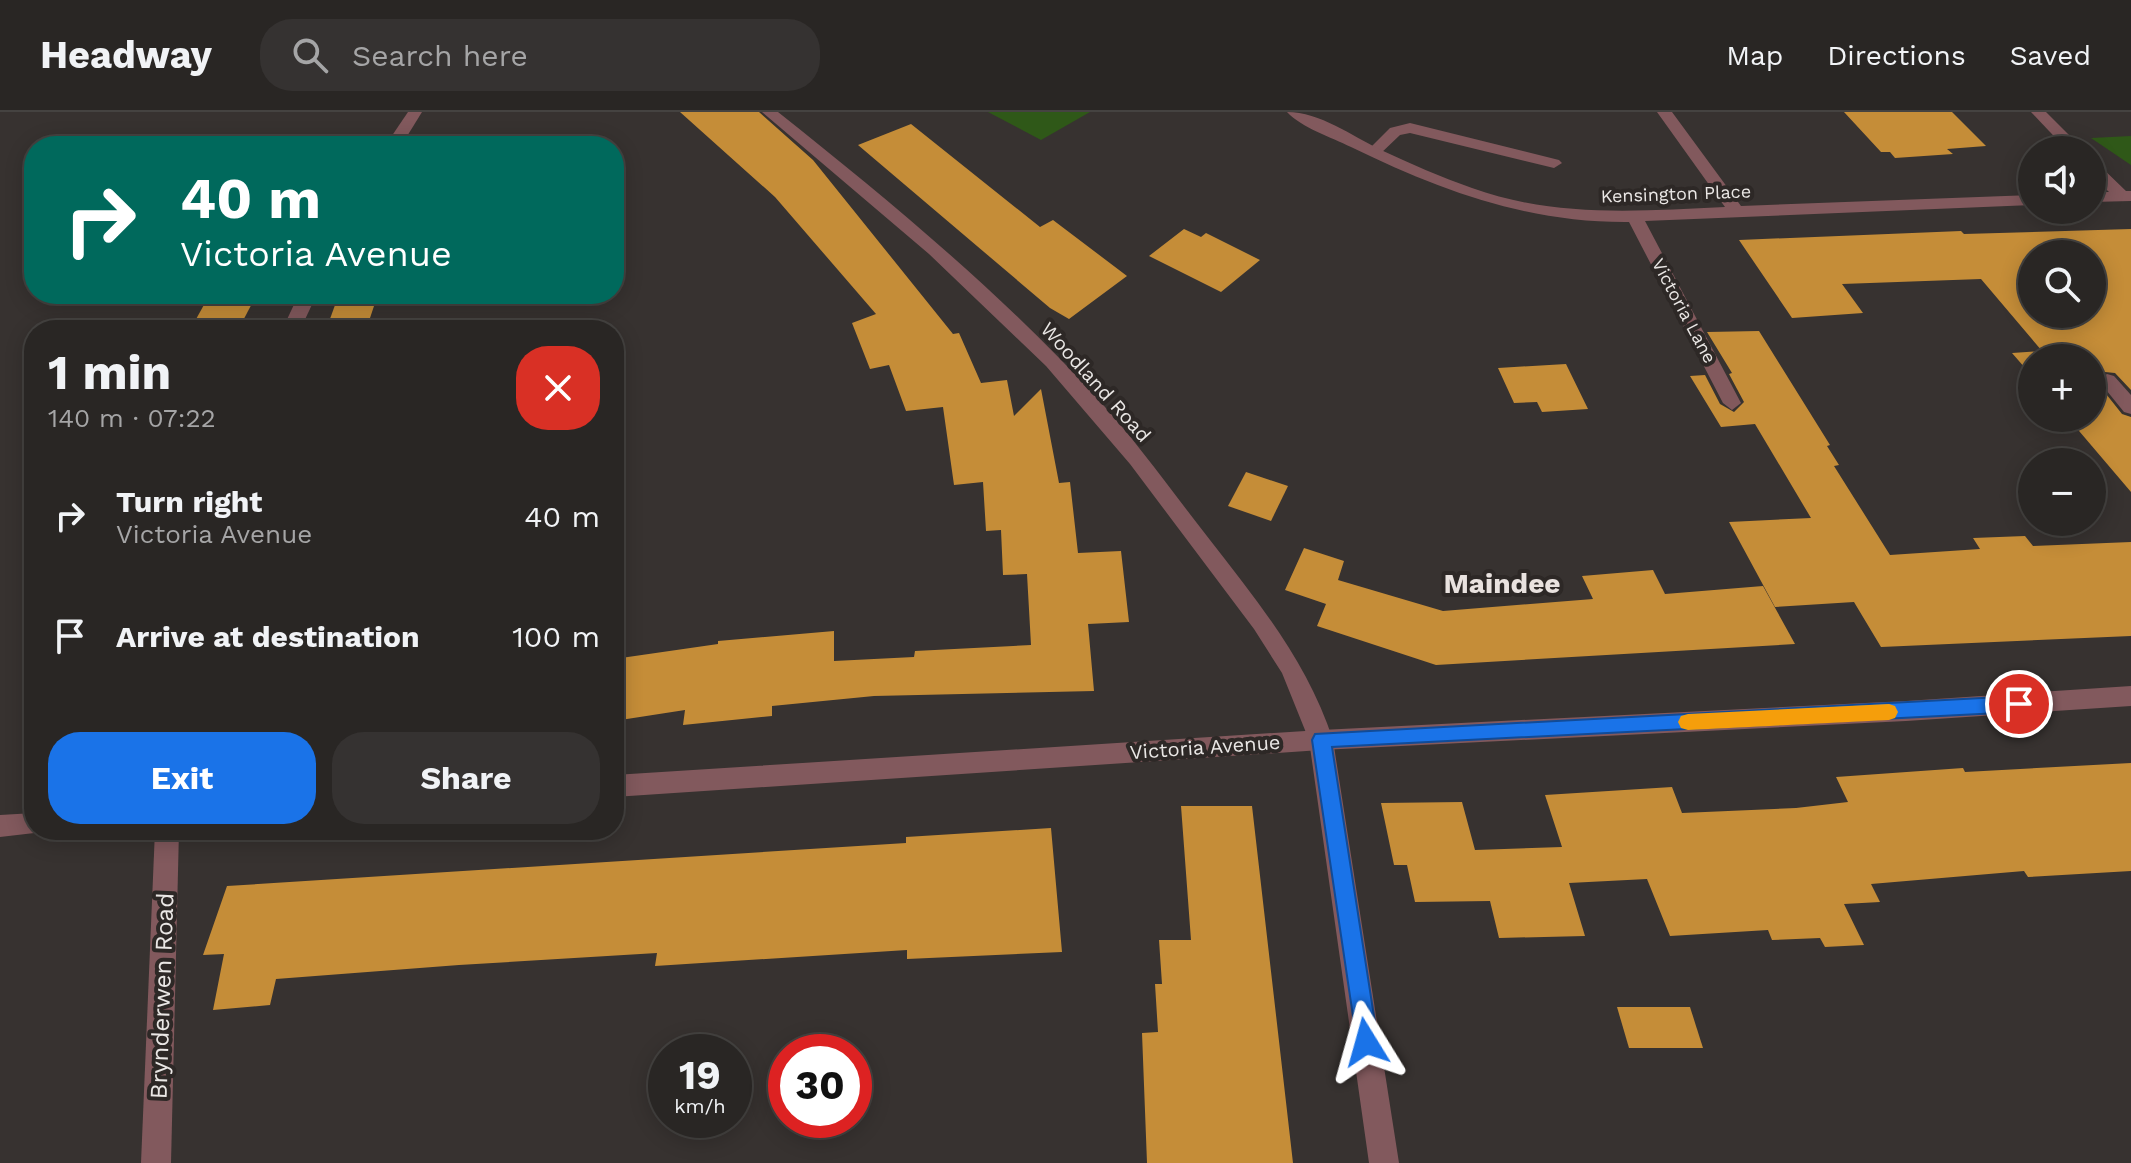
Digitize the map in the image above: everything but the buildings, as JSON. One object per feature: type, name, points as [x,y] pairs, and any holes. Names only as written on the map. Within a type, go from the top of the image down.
[{"type":"street","points":[[399,136],[415,112]]},
{"type":"street","name":"Woodland Road","points":[[769,112],[936,251],[1003,314],[1108,422],[1289,662],[1309,699],[1321,740],[1384,1163]]},
{"type":"street","name":"Kensington Place","points":[[1294,112],[1374,152],[1470,192],[1527,208],[1574,216],[1636,219],[1736,211],[2018,201]]},
{"type":"street","points":[[1664,112],[1736,211]]},
{"type":"street","points":[[2038,112],[2062,136]]},
{"type":"street","points":[[1374,152],[1395,131],[1410,128],[1554,163]]},
{"type":"street","points":[[2106,179],[2126,196]]},
{"type":"street","points":[[2106,197],[2126,196]]},
{"type":"street","name":"Victoria Lane","points":[[1636,219],[1732,403]]},
{"type":"street","points":[[2107,380],[2131,407]]},
{"type":"street","name":"Victoria Avenue","points":[[624,785],[1321,740],[1906,711],[2131,696]]},
{"type":"street","points":[[0,826],[24,825]]},
{"type":"street","name":"Brynderwen Road","points":[[156,1163],[167,840]]},
{"type":"green space","points":[[988,112],[1090,112],[1041,140]]},
{"type":"green space","points":[[2131,136],[2131,165],[2106,148],[2106,137]]},
{"type":"slow traffic","points":[[1688,722],[1889,712]]},
{"type":"district","name":"Maindee","points":[[1502,583]]},
{"type":"route","points":[[1366,1042],[1321,740],[2019,704]]}]
